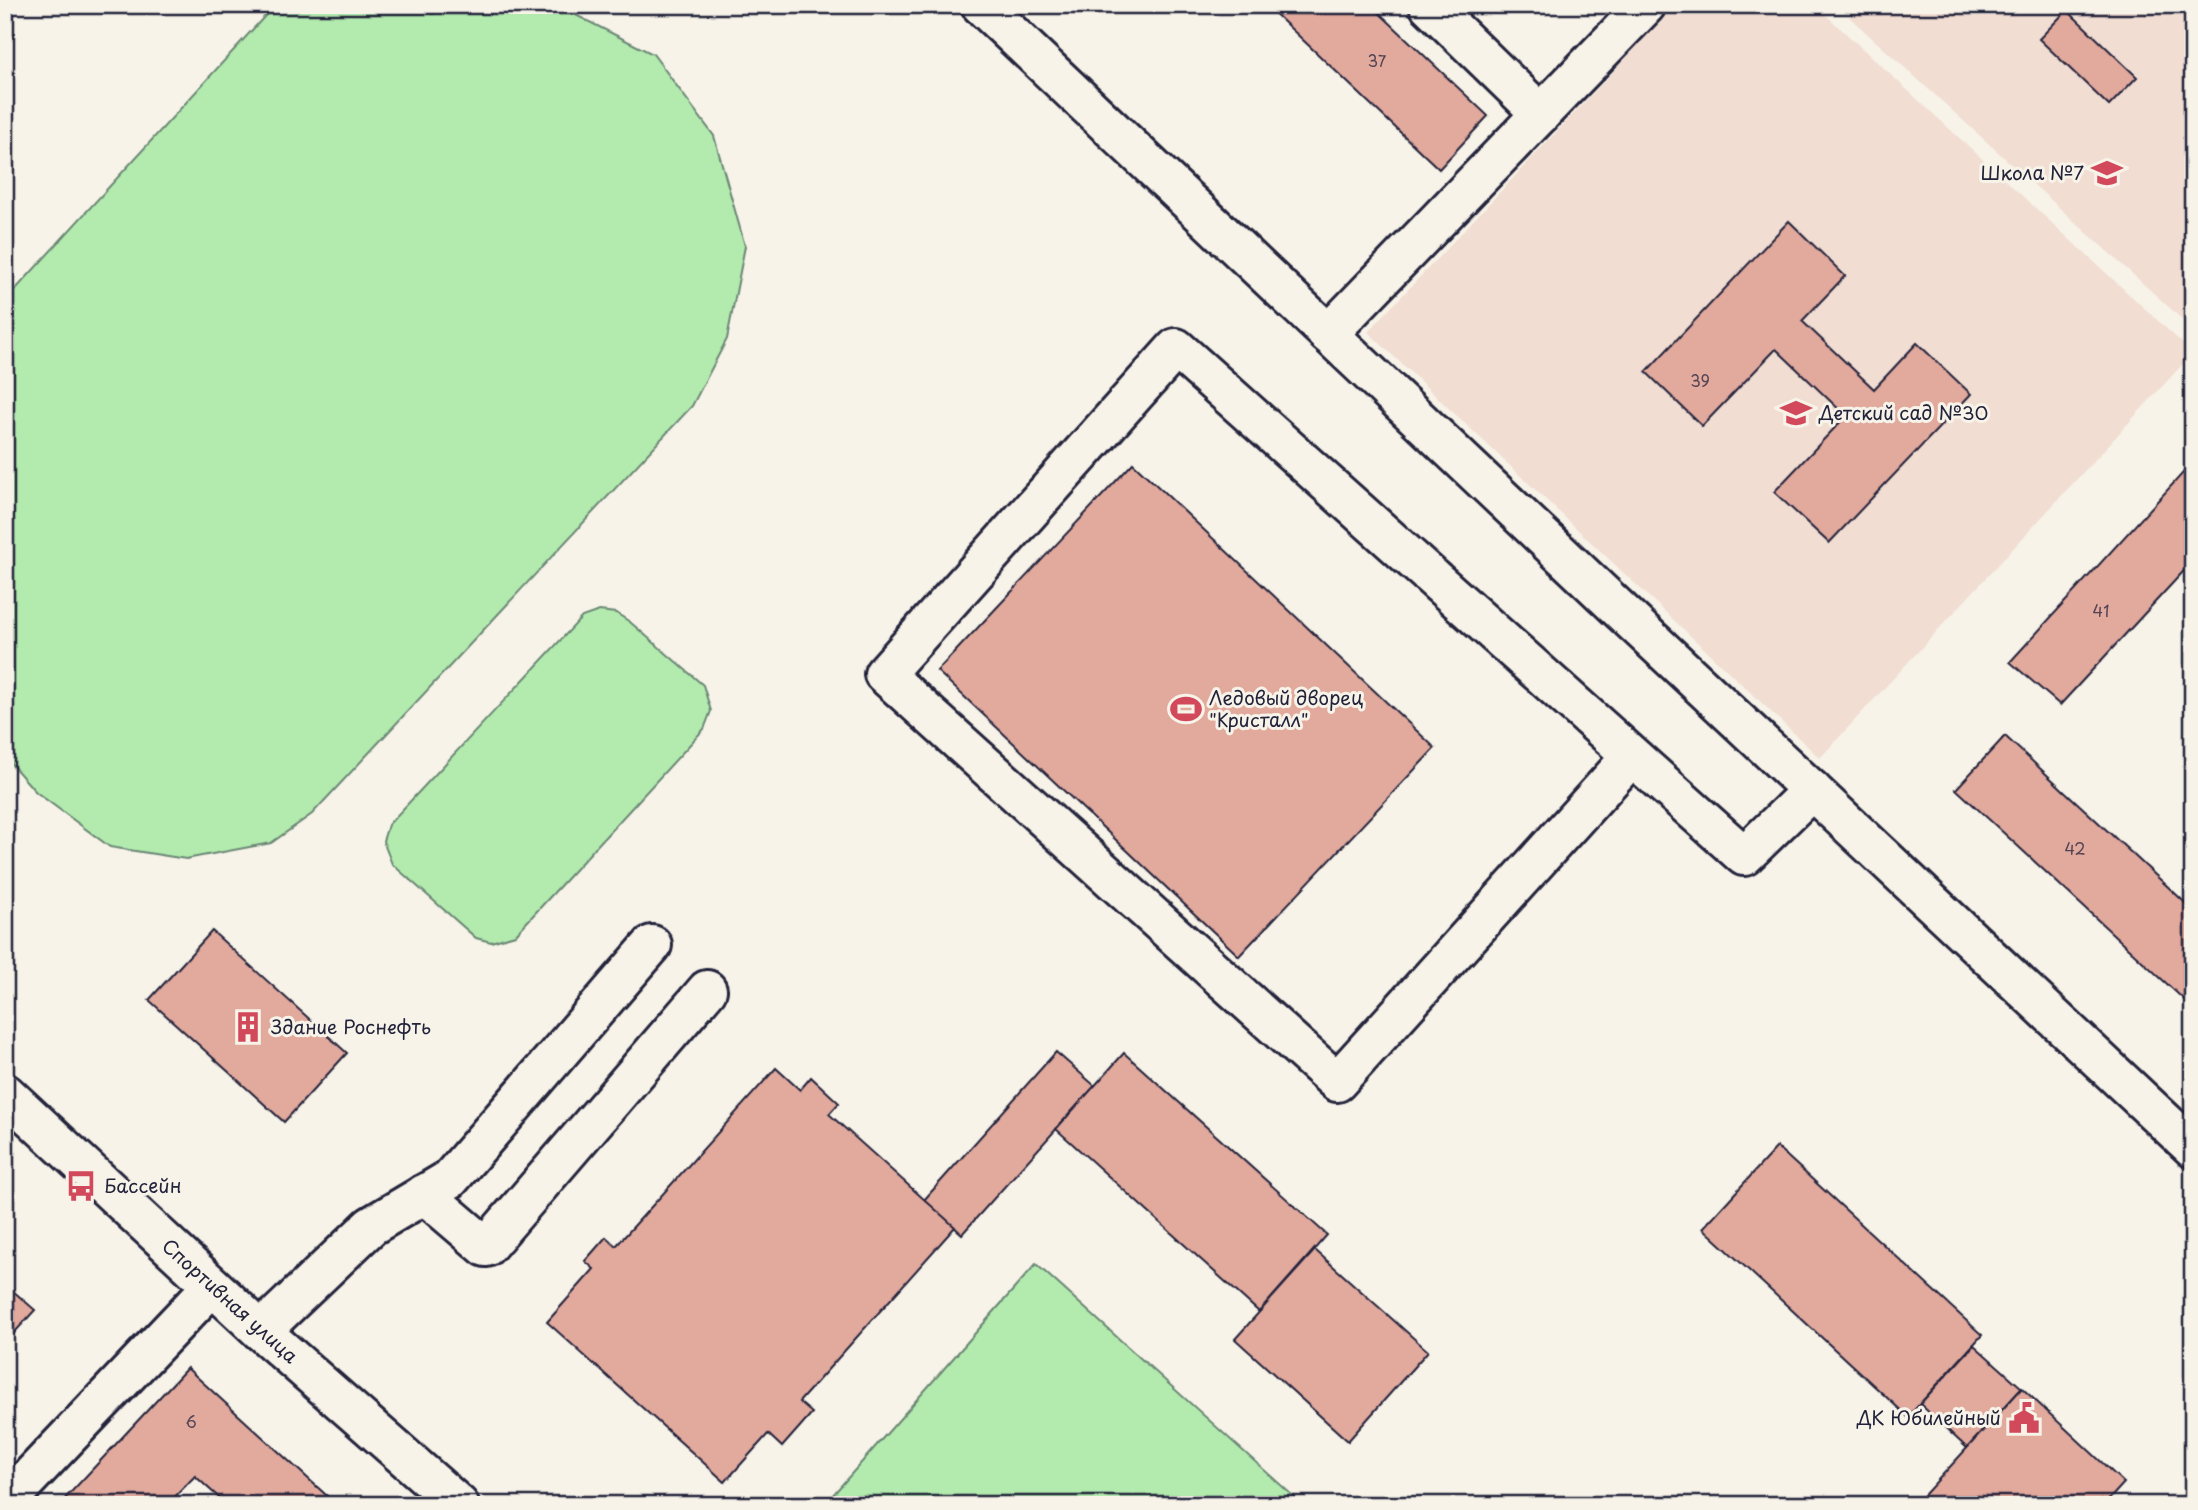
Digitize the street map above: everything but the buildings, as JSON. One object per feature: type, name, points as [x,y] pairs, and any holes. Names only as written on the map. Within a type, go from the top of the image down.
[{"type":"street","points":[[981,5],[2193,1148]]},
{"type":"street","points":[[1429,5],[1541,114]]},
{"type":"street","points":[[1328,334],[1646,5]]},
{"type":"street","points":[[1632,756],[1337,1082],[884,674],[1176,348],[1744,856],[1812,790]]},
{"type":"street","points":[[261,1331],[370,1226],[450,1179],[652,945]]},
{"type":"street","points":[[424,1194],[486,1247],[707,990]]},
{"type":"street","name":"Спортивная улица","points":[[5,1093],[261,1331],[459,1505]]},
{"type":"street","points":[[8,1501],[212,1286]]},
{"type":"shaded area","name":"Детский сад №30","points":[[1676,5],[1815,5],[2193,353],[1820,758],[1368,332]]},
{"type":"shaded area","name":"Школа №7","points":[[1860,5],[2193,5],[2193,329],[1849,17]]},
{"type":"green space","points":[[275,5],[423,5],[432,14],[459,8],[564,9],[653,54],[714,136],[745,246],[727,339],[692,406],[312,814],[271,843],[186,859],[110,847],[36,792],[5,757],[5,301]]},
{"type":"green space","points":[[599,611],[616,613],[630,622],[703,685],[711,711],[704,729],[515,935],[491,942],[476,938],[392,864],[383,841],[388,825],[582,617]]},
{"type":"green space","points":[[1036,1264],[1303,1505],[824,1505]]},
{"type":"place","name":"Школа №7","points":[[2107,173]]},
{"type":"place","name":"Детский сад №30","points":[[1796,413]]},
{"type":"place","name":"Ледовый дворец \"Кристалл\"","points":[[1186,709]]},
{"type":"place","name":"Здание Роснефть","points":[[248,1027]]},
{"type":"place","name":"Бассейн","points":[[81,1186]]},
{"type":"place","name":"ДК Юбилейный","points":[[2024,1418]]}]
